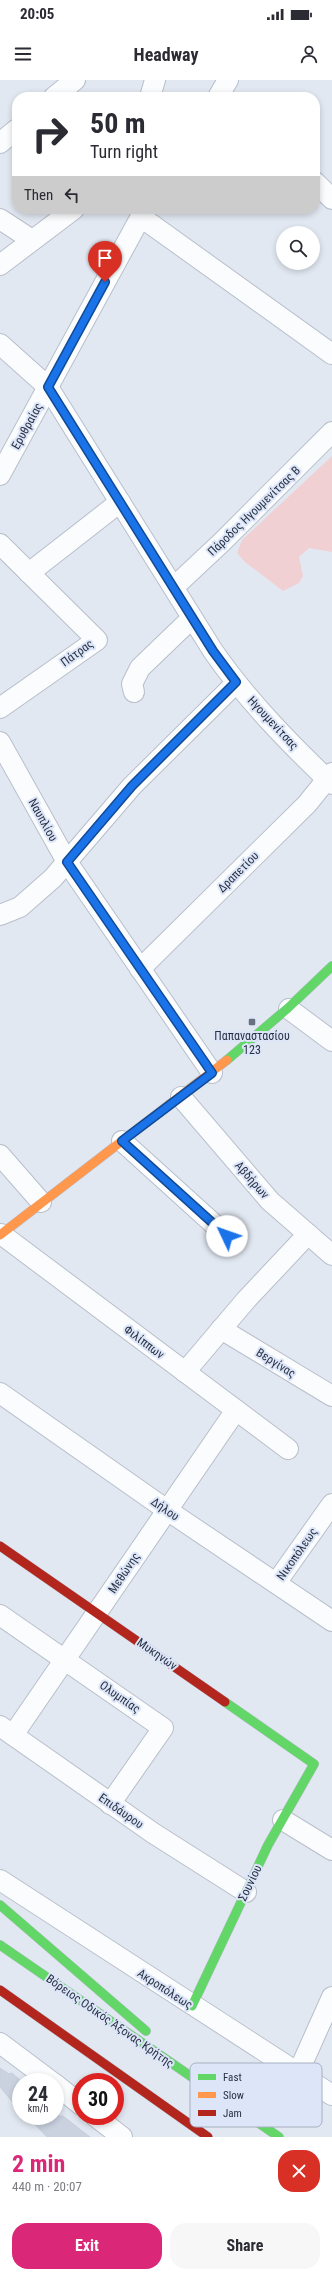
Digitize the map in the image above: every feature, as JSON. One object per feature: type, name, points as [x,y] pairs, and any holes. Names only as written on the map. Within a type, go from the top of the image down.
[{"type":"main road","points":[[1,1234],[212,1073],[289,1009],[332,966]]},
{"type":"main road","name":"Μυκηνών","points":[[0,1546],[314,1764]]},
{"type":"main road","name":"Σουνίου","points":[[192,2006],[246,1892],[314,1764]]},
{"type":"main road","points":[[0,1904],[155,2039],[190,2073]]},
{"type":"main road","name":"Βόρειος Οδικός Άξονας Κρήτης","points":[[0,1945],[190,2076]]},
{"type":"main road","points":[[0,1990],[190,2124]]},
{"type":"main road","points":[[194,2127],[208,2137]]},
{"type":"main road","name":"Βόρειος Οδικός Άξονας Κρήτης","points":[[264,2127],[279,2137]]},
{"type":"street","points":[[60,92],[74,80]]},
{"type":"street","points":[[151,92],[155,80]]},
{"type":"street","points":[[221,92],[228,80]]},
{"type":"street","points":[[0,143],[12,133]]},
{"type":"street","points":[[320,187],[332,199]]},
{"type":"street","points":[[0,265],[67,214]]},
{"type":"street","name":"Ερυθραίας","points":[[0,475],[142,214]]},
{"type":"street","points":[[144,214],[332,354]]},
{"type":"street","points":[[0,219],[32,240]]},
{"type":"street","name":"Ηγουμενίτσας","points":[[0,344],[48,387],[192,618],[236,682],[273,724],[330,779]]},
{"type":"street","name":"Πάροδος Ηγουμενίτσας Β","points":[[174,587],[222,542],[332,432]]},
{"type":"street","points":[[29,573],[120,502]]},
{"type":"street","name":"Πάτρας","points":[[0,544],[97,640],[0,708]]},
{"type":"street","points":[[134,692],[132,684],[140,668],[192,618]]},
{"type":"street","points":[[0,915],[20,907],[67,862],[132,786],[236,682]]},
{"type":"street","name":"Ναυπλίου","points":[[0,742],[67,862],[212,1073]]},
{"type":"street","name":"Δραπετίου","points":[[140,969],[307,804],[330,779]]},
{"type":"street","points":[[289,1009],[332,1041]]},
{"type":"street","name":"Αβδήρων","points":[[181,1097],[270,1201],[332,1255]]},
{"type":"street","points":[[122,1141],[227,1236]]},
{"type":"street","points":[[0,1155],[41,1202]]},
{"type":"street","name":"Φιλίππων","points":[[1,1234],[288,1450]]},
{"type":"street","points":[[185,1372],[221,1328],[308,1234]]},
{"type":"street","name":"Βεργίνας","points":[[221,1328],[332,1396]]},
{"type":"street","name":"Δήλου","points":[[0,1393],[167,1510],[332,1621]]},
{"type":"street","name":"Μεθώνης","points":[[6,1731],[65,1660],[236,1410]]},
{"type":"street","name":"Νικοπόλεως","points":[[276,1583],[332,1504]]},
{"type":"street","name":"Ολυμπίας","points":[[0,1615],[163,1728],[110,1804]]},
{"type":"street","name":"Επιδάυρου","points":[[6,1731],[110,1804],[246,1892]]},
{"type":"street","points":[[283,1820],[332,1850]]},
{"type":"street","name":"Ακροπόλεως","points":[[0,1880],[192,2006],[282,2063]]},
{"type":"street","points":[[302,2063],[332,1997]]},
{"type":"street","points":[[0,2042],[40,2073]]},
{"type":"street","name":"Ακροπόλεως","points":[[322,2089],[332,2095]]},
{"type":"street","points":[[64,2091],[72,2098]]},
{"type":"street","points":[[105,2125],[117,2136]]},
{"type":"shaded area","points":[[332,456],[332,552],[309,548],[299,557],[303,576],[299,583],[283,591],[245,562],[237,553],[242,540]]},
{"type":"building","points":[[0,2068],[9,2074],[12,2073],[12,2101],[0,2087]]},
{"type":"building","points":[[64,2117],[72,2123],[72,2125],[75,2125],[90,2137],[47,2137],[36,2125],[64,2125]]},
{"type":"traffic: fast","points":[[227,1060],[288,1008],[332,966]]},
{"type":"traffic: fast","points":[[192,2006],[268,1845],[314,1764],[225,1702]]},
{"type":"traffic: fast","points":[[0,1905],[146,2031]]},
{"type":"traffic: fast","points":[[0,1945],[190,2076]]},
{"type":"traffic: fast","points":[[264,2127],[279,2137]]},
{"type":"traffic: slow","points":[[0,1235],[227,1060]]},
{"type":"traffic: jam","points":[[0,1546],[225,1702]]},
{"type":"traffic: jam","points":[[0,1990],[190,2124]]},
{"type":"traffic: jam","points":[[194,2127],[208,2137]]},
{"type":"place","name":"Παπαναστασίου 123","points":[[252,1022]]},
{"type":"route","points":[[105,282],[48,387],[213,651],[236,682],[114,805],[67,862],[212,1073],[122,1141],[227,1236]]}]
